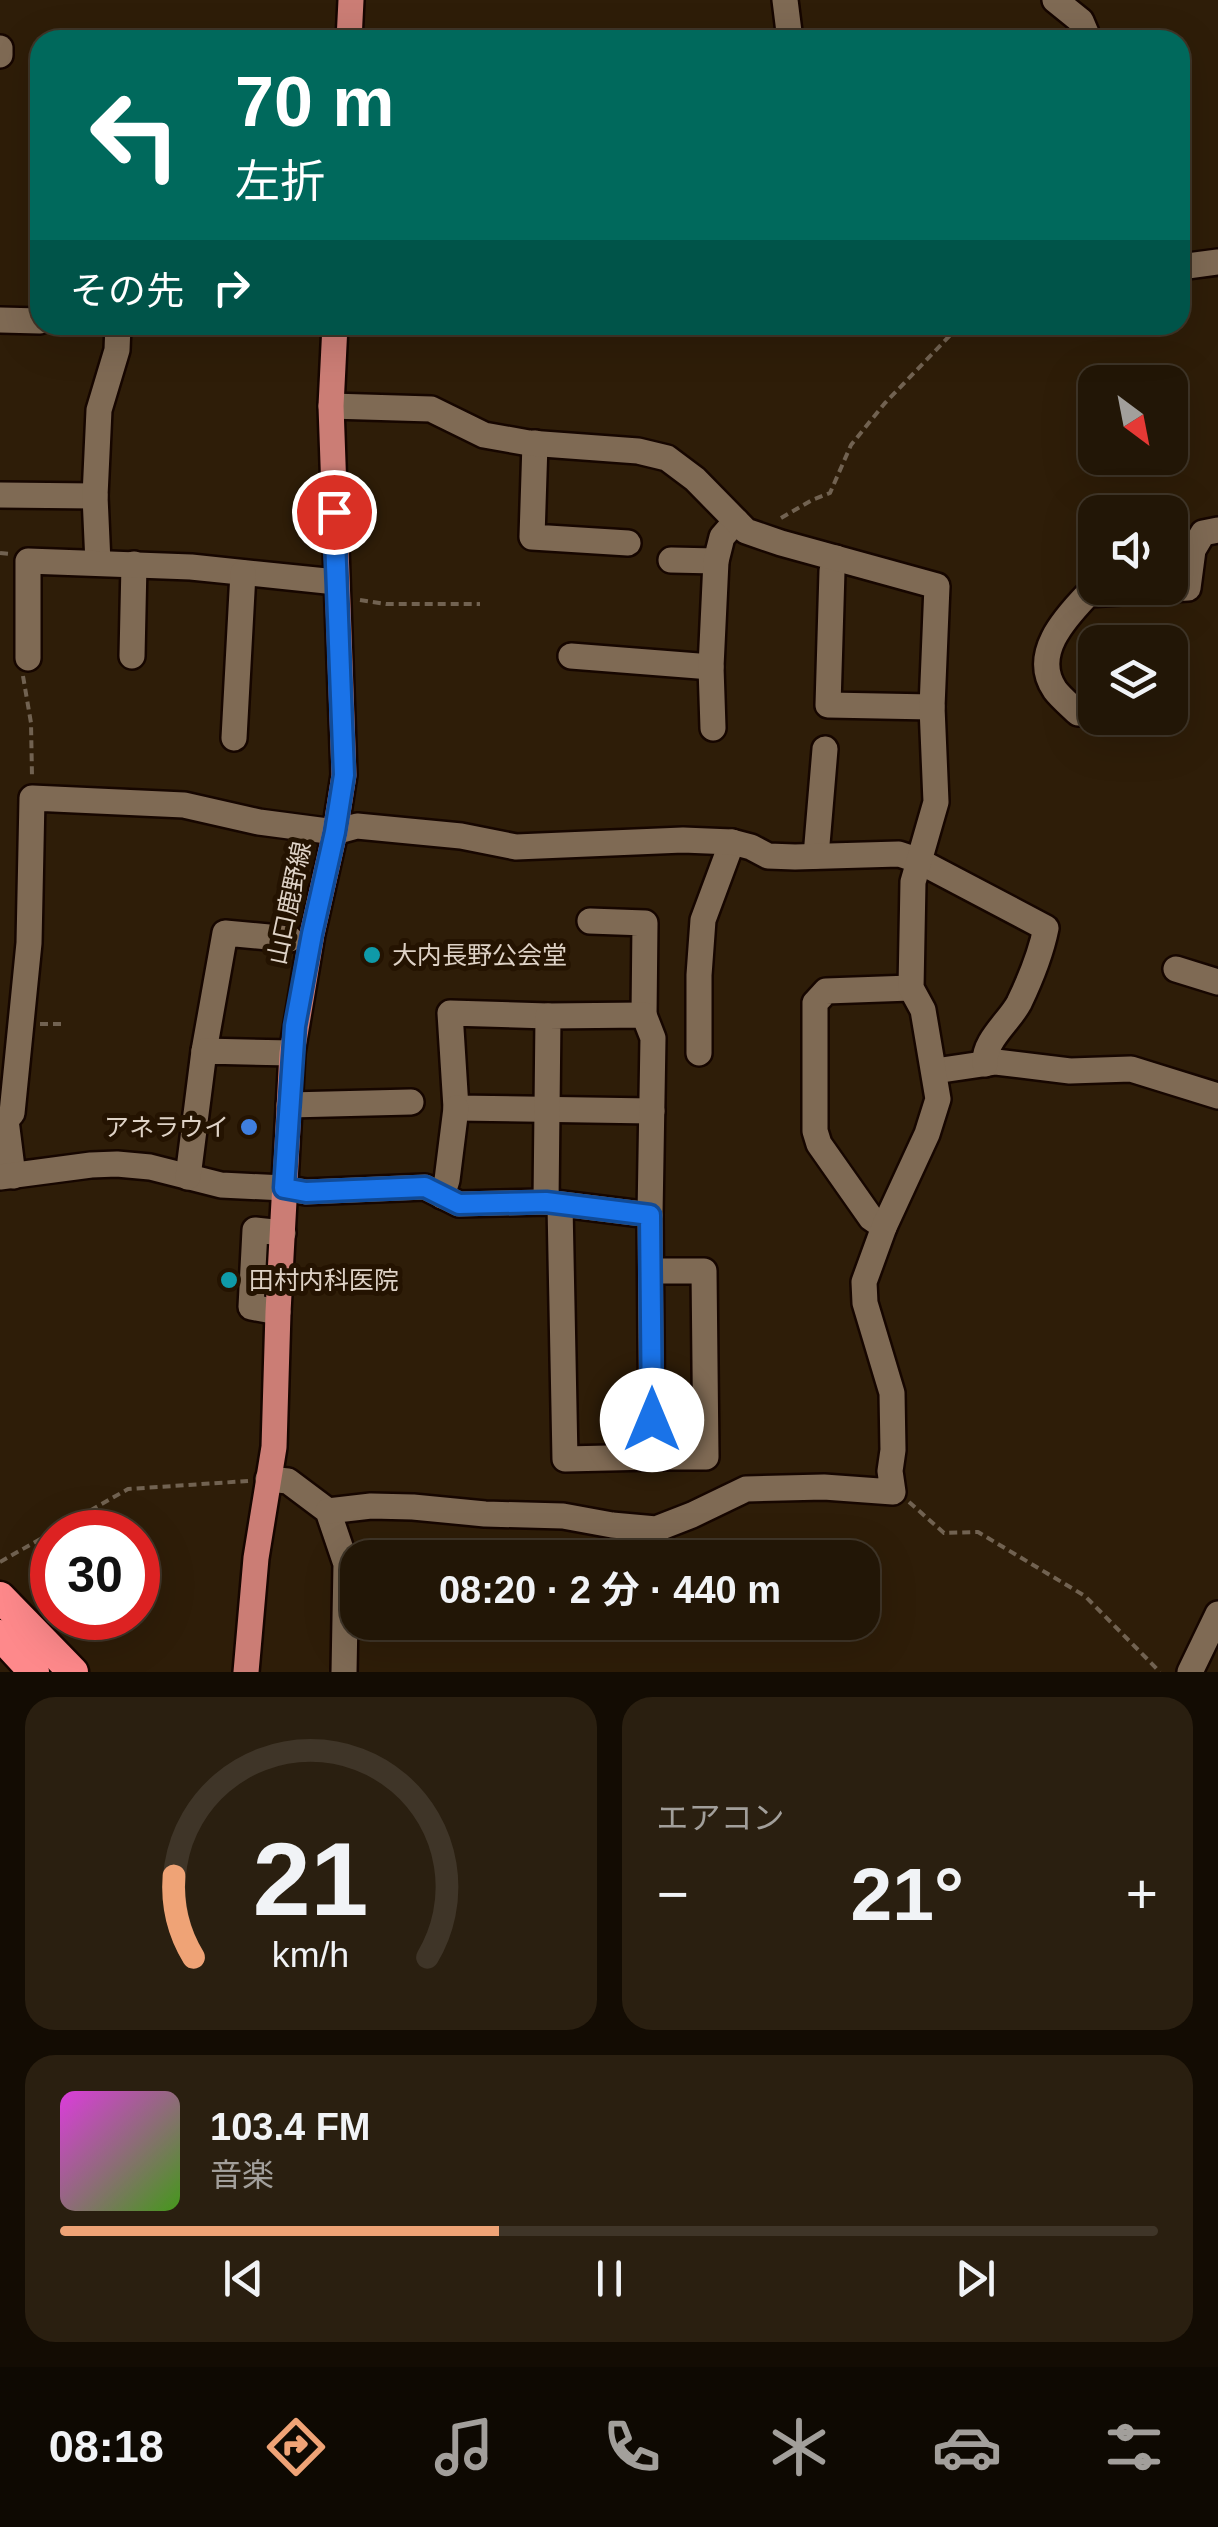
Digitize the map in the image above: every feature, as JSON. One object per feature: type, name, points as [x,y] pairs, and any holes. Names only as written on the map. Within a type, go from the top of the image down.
[{"type":"highway","points":[[0,1597],[73,1672]]},
{"type":"highway","points":[[0,1634],[34,1672]]},
{"type":"main road","points":[[350,30],[351,0]]},
{"type":"main road","name":"山口鹿野線","points":[[246,1672],[256,1558],[274,1447],[292,1053],[344,775],[331,406],[335,335]]},
{"type":"street","points":[[785,0],[789,30]]},
{"type":"street","points":[[1055,0],[1081,21],[1085,30]]},
{"type":"street","points":[[1190,266],[1218,262]]},
{"type":"street","points":[[0,320],[30,321]]},
{"type":"street","points":[[98,563],[99,410],[117,350],[118,335]]},
{"type":"street","points":[[328,1511],[413,1506],[485,1514],[562,1516],[656,1528],[692,1516],[746,1489],[824,1487],[893,1492],[892,1394],[864,1303],[864,1282],[938,1099],[923,1010],[912,988],[913,882],[936,802],[932,707],[937,586],[746,531],[667,458],[638,451],[535,443],[484,434],[430,408],[331,406]]},
{"type":"street","points":[[535,443],[532,537],[628,542]]},
{"type":"street","points":[[0,495],[96,496]]},
{"type":"street","points":[[713,728],[711,667],[716,561],[722,537],[736,521]]},
{"type":"street","points":[[1078,712],[1056,691],[1045,670],[1051,641],[1068,615],[1088,594],[1188,588],[1194,550],[1203,534],[1218,530]]},
{"type":"street","points":[[816,856],[827,726],[832,571],[836,558]]},
{"type":"street","points":[[671,560],[716,561]]},
{"type":"street","points":[[28,658],[28,561],[242,573],[336,590]]},
{"type":"street","points":[[132,656],[134,564]]},
{"type":"street","points":[[234,738],[242,573]]},
{"type":"street","points":[[570,656],[711,667]]},
{"type":"street","points":[[827,726],[932,707]]},
{"type":"street","points":[[650,1215],[553,1204],[459,1204],[425,1187],[306,1192],[221,1185],[117,1164],[7,1176],[3,1120],[12,1114],[29,943],[32,798],[184,805],[259,822],[335,832],[357,826],[461,836],[516,847],[683,840],[732,842],[768,856],[794,858],[900,854],[1046,928],[1018,1005],[984,1055],[986,1064]]},
{"type":"street","points":[[699,1053],[698,974],[703,920],[732,842]]},
{"type":"street","points":[[590,921],[645,923],[644,1015],[652,1038],[652,1457]]},
{"type":"street","points":[[188,1177],[204,1051],[225,933],[290,939]]},
{"type":"street","points":[[1176,969],[1218,982]]},
{"type":"street","points":[[884,1227],[870,1218],[815,1131],[814,1003],[826,990],[912,988]]},
{"type":"street","points":[[442,1196],[456,1108],[450,1014],[644,1015]]},
{"type":"street","points":[[548,1016],[547,1108],[565,1459],[706,1457],[704,1272],[650,1272]]},
{"type":"street","points":[[204,1051],[254,1061],[292,1053]]},
{"type":"street","points":[[934,1071],[996,1062],[1070,1070],[1131,1069],[1218,1096]]},
{"type":"street","points":[[289,1105],[411,1102]]},
{"type":"street","points":[[456,1108],[652,1112]]},
{"type":"street","points":[[268,1479],[288,1480],[328,1511],[346,1564],[344,1672]]},
{"type":"street","points":[[1190,1672],[1218,1614]]},
{"type":"path","points":[[781,543],[782,517],[830,493],[852,445],[885,403],[950,335]]},
{"type":"path","points":[[336,590],[386,604],[480,604]]},
{"type":"path","points":[[28,658],[22,668],[30,723],[32,798]]},
{"type":"path","points":[[0,1562],[128,1489],[268,1479]]},
{"type":"path","points":[[893,1492],[899,1493],[944,1534],[978,1532],[1085,1596],[1160,1672]]},
{"type":"place","name":"大内長野公会堂","points":[[372,955]]},
{"type":"place","name":"アネラウイ","points":[[249,1127]]},
{"type":"place","name":"田村内科医院","points":[[229,1280]]},
{"type":"route","points":[[334,512],[344,775],[295,1026],[284,1188],[306,1192],[425,1187],[459,1204],[546,1202],[650,1215],[652,1420]]}]
